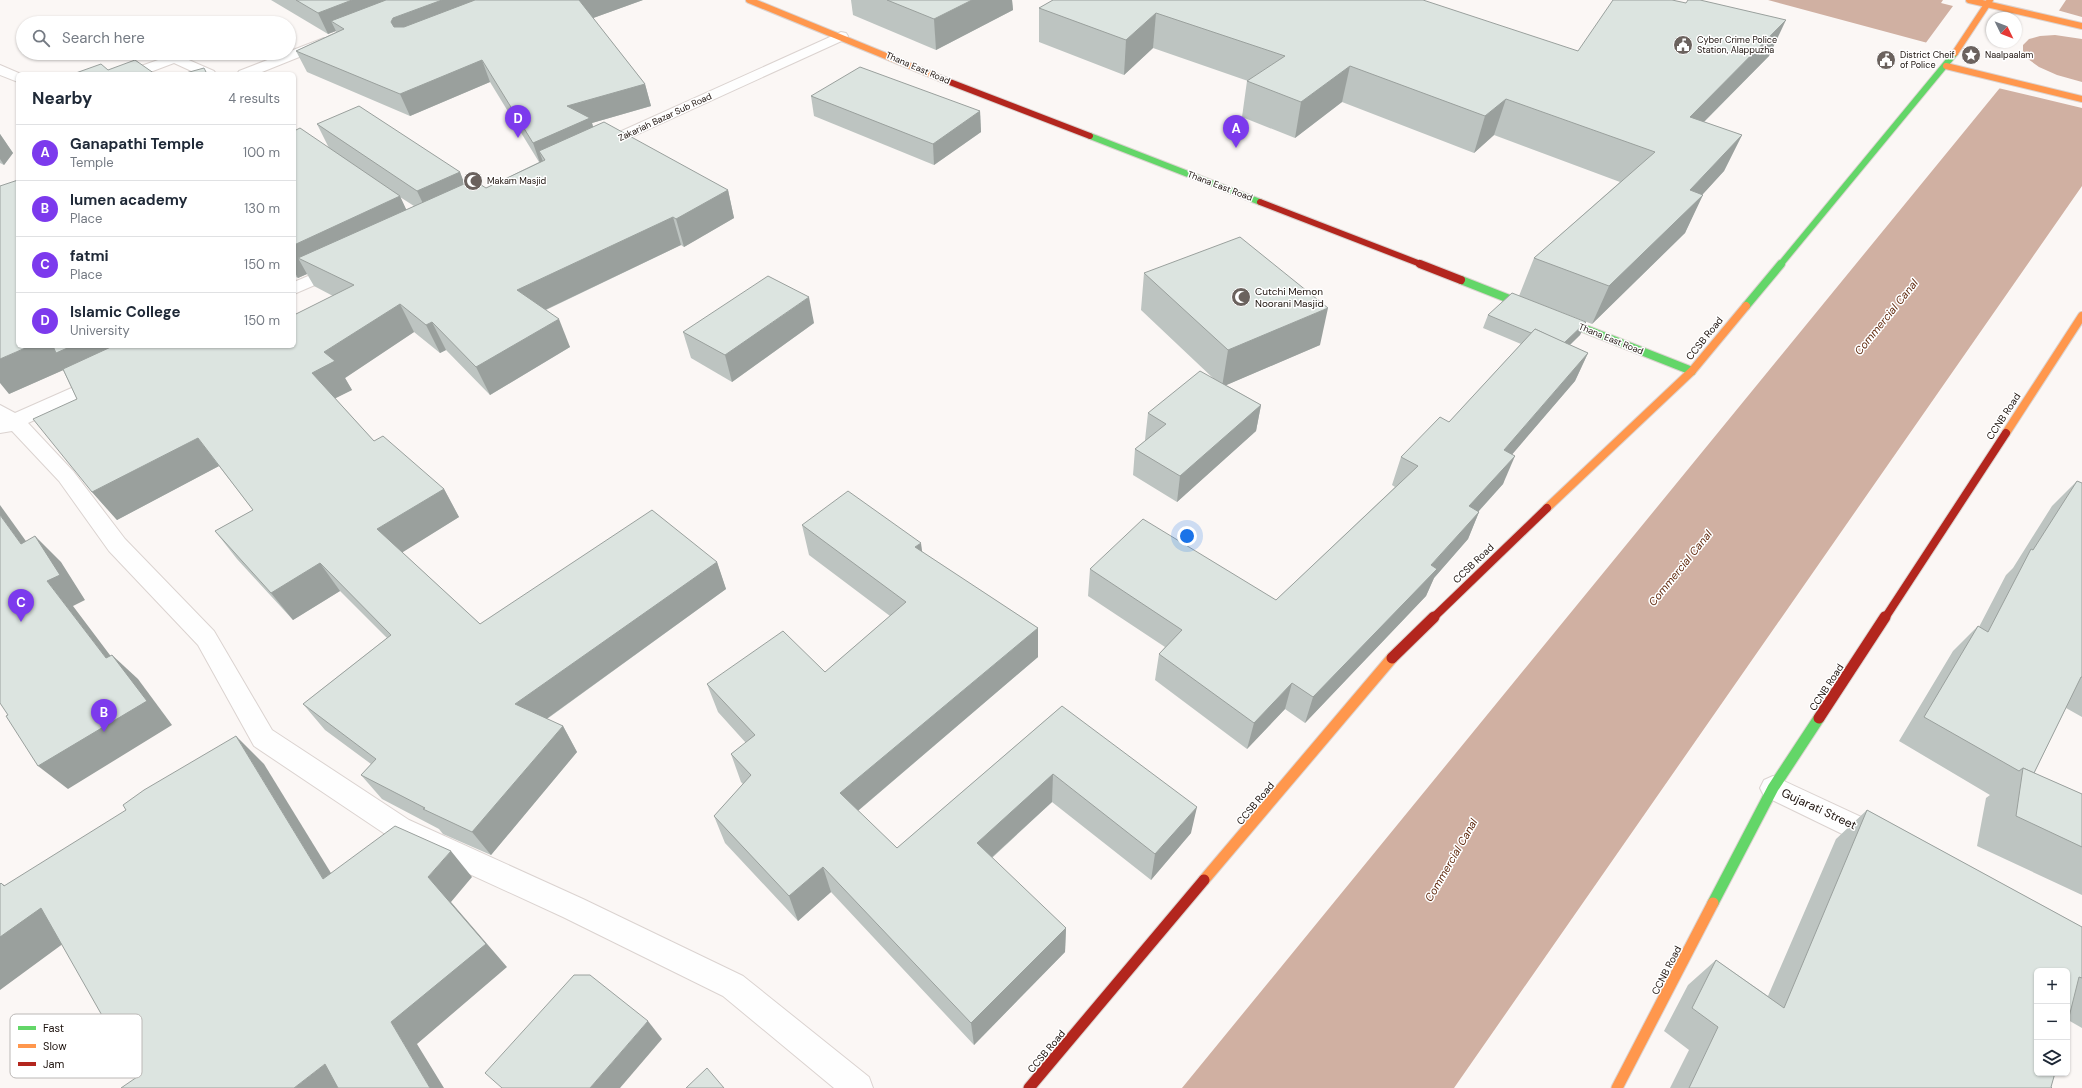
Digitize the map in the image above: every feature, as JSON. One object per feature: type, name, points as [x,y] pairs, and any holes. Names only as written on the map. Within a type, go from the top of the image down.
[{"type":"main road","name":"Thana East Road","points":[[749,0],[841,36],[947,81],[1368,243],[1692,371]]},
{"type":"main road","points":[[1969,0],[2082,26]]},
{"type":"main road","points":[[1988,4],[1946,66],[2082,99]]},
{"type":"main road","name":"CCSB Road","points":[[1029,1088],[1399,649],[1692,371],[1946,66]]},
{"type":"main road","name":"CCNB Road","points":[[1617,1088],[1773,788],[2082,316]]},
{"type":"street","name":"Zakariah Bazar Sub Road","points":[[587,152],[841,36]]},
{"type":"street","points":[[296,53],[337,37]]},
{"type":"street","points":[[137,72],[170,60]]},
{"type":"street","points":[[179,60],[205,72]]},
{"type":"street","points":[[249,72],[279,60]]},
{"type":"street","points":[[0,69],[16,77]]},
{"type":"street","points":[[296,288],[350,263]]},
{"type":"street","points":[[119,372],[5,421],[66,476],[117,545],[206,638],[254,745],[400,829],[573,908],[733,986],[858,1088]]},
{"type":"street","name":"Gujarati Street","points":[[1773,788],[1902,849]]},
{"type":"water","name":"Commercial Canal","points":[[1768,0],[1951,0],[2000,12],[1986,12],[1986,48],[2022,48],[2022,17],[2050,24],[2066,0],[2082,0],[2082,186],[1454,1088],[1182,1088],[2017,67]]},
{"type":"pier","name":"Naalpaalam","points":[[1943,0],[1960,0],[2009,12],[1986,12],[1986,48],[2022,48],[2022,15],[2049,22],[2057,10],[2082,17],[2082,39],[2055,35],[2040,36],[2029,39],[2023,45],[2023,51],[2028,59],[2039,67],[2057,75],[2082,82],[2082,108],[1998,88],[2014,68],[1925,44],[1953,6],[1941,3]]},
{"type":"building","points":[[296,0],[352,0],[318,13]]},
{"type":"building","points":[[386,0],[442,0],[393,18],[391,22],[394,27],[404,27],[475,0],[579,0],[645,84],[567,106],[590,118],[533,143],[482,60],[400,94],[296,51],[344,29],[331,21]]},
{"type":"building","points":[[887,0],[972,0],[934,19]]},
{"type":"building","points":[[1053,0],[1423,0],[1578,51],[1613,0],[1672,0],[1686,3],[1688,0],[1700,0],[1786,20],[1690,117],[1742,135],[1690,190],[1703,195],[1609,286],[1534,258],[1655,152],[1506,99],[1485,116],[1350,66],[1301,102],[1247,81],[1285,56],[1156,13],[1126,40],[1039,8]]},
{"type":"building","points":[[135,60],[152,72],[79,72],[101,64],[108,70]]},
{"type":"building","points":[[860,67],[980,111],[933,144],[811,96]]},
{"type":"building","points":[[204,68],[206,72],[189,72]]},
{"type":"building","points":[[359,106],[460,172],[417,191],[317,124]]},
{"type":"building","points":[[604,122],[728,190],[676,219],[673,217],[517,290],[559,319],[476,367],[432,322],[426,325],[400,304],[324,352],[335,361],[312,373],[374,441],[383,436],[444,489],[377,529],[480,624],[652,510],[717,562],[515,704],[563,726],[472,832],[423,809],[425,808],[361,775],[376,759],[303,704],[391,635],[320,563],[271,593],[215,531],[253,510],[198,438],[92,492],[33,419],[77,399],[63,369],[109,348],[296,348],[296,314],[354,285],[298,258],[473,180],[486,188],[545,160],[539,151]]},
{"type":"building","points":[[300,128],[400,196],[296,244],[296,130]]},
{"type":"building","points":[[16,181],[16,348],[25,348],[0,359],[0,186]]},
{"type":"building","points":[[1240,237],[1328,308],[1228,350],[1144,273]]},
{"type":"building","points":[[768,276],[809,297],[725,355],[683,332]]},
{"type":"building","points":[[1512,293],[1586,322],[1564,343],[1535,329],[1531,333],[1488,315]]},
{"type":"building","points":[[1535,329],[1588,353],[1504,450],[1515,456],[1469,506],[1479,512],[1431,565],[1437,569],[1313,697],[1292,683],[1254,723],[1159,654],[1182,630],[1090,569],[1143,519],[1276,600],[1418,466],[1401,457],[1440,417],[1449,422]]},
{"type":"building","points":[[54,348],[67,348],[56,353]]},
{"type":"building","points":[[1200,371],[1261,405],[1180,476],[1135,449],[1166,424],[1148,413]]},
{"type":"building","points":[[2077,481],[2082,483],[2082,677],[2034,773],[2023,768],[2019,771],[1924,717],[1978,626],[1988,632],[2031,549],[2033,550]]},
{"type":"building","points":[[848,491],[921,543],[915,547],[1038,628],[840,793],[897,848],[1062,706],[1197,807],[1155,854],[1053,774],[977,843],[1066,928],[971,1023],[823,867],[789,896],[714,816],[751,775],[731,754],[755,735],[707,684],[783,631],[825,672],[906,602],[802,525]]},
{"type":"building","points":[[0,515],[21,544],[35,536],[60,575],[47,581],[106,658],[112,655],[147,701],[38,766],[6,716],[8,715],[0,703]]},
{"type":"building","points":[[236,736],[323,879],[395,826],[451,851],[428,877],[486,944],[391,1022],[430,1088],[338,1088],[325,1064],[294,1088],[121,1088],[136,1078],[142,1078],[142,1014],[101,1014],[41,908],[0,937],[0,884],[1,883],[4,886],[126,810],[123,805],[144,790]]},
{"type":"building","points":[[2023,768],[2082,794],[2082,847],[2016,816]]},
{"type":"building","points":[[1867,810],[2082,927],[2082,978],[2079,977],[2070,1013],[2070,968],[2034,968],[2034,1076],[2054,1076],[2052,1088],[1689,1088],[1718,1027],[1692,1008],[1716,960],[1784,1008]]},
{"type":"building","points":[[574,975],[590,975],[648,1021],[590,1088],[502,1088],[485,1073]]},
{"type":"building","points":[[707,1068],[724,1088],[686,1088]]},
{"type":"traffic: fast","points":[[1746,306],[1946,66],[1955,53]]},
{"type":"traffic: fast","points":[[1090,136],[1260,202]]},
{"type":"traffic: fast","points":[[1461,280],[1692,371]]},
{"type":"traffic: fast","points":[[1713,903],[1773,788],[1819,718]]},
{"type":"traffic: slow","points":[[749,0],[942,79]]},
{"type":"traffic: slow","points":[[1969,0],[2082,26]]},
{"type":"traffic: slow","points":[[1955,53],[1990,0]]},
{"type":"traffic: slow","points":[[1946,66],[2082,99]]},
{"type":"traffic: slow","points":[[1547,508],[1692,371],[1746,306]]},
{"type":"traffic: slow","points":[[2006,433],[2082,316]]},
{"type":"traffic: slow","points":[[1204,880],[1392,658]]},
{"type":"traffic: slow","points":[[1617,1088],[1713,903]]},
{"type":"traffic: jam","points":[[942,79],[1090,136]]},
{"type":"traffic: jam","points":[[1260,202],[1461,280]]},
{"type":"traffic: jam","points":[[1819,718],[2006,433]]},
{"type":"traffic: jam","points":[[1392,658],[1547,508]]},
{"type":"traffic: jam","points":[[1029,1088],[1204,880]]},
{"type":"place","name":"Cyber Crime Police Station, Alappuzha","points":[[1683,45]]},
{"type":"place","name":"Naalpaalam","points":[[1971,55]]},
{"type":"place","name":"District Cheif of Police","points":[[1886,60]]},
{"type":"place","name":"Islamic College","points":[[518,138]]},
{"type":"place","name":"Ganapathi Temple","points":[[1236,148]]},
{"type":"place","name":"Makam Masjid","points":[[473,181]]},
{"type":"place","name":"Cutchi Memon Noorani Masjid","points":[[1241,297]]},
{"type":"place","name":"fatmi","points":[[21,622]]},
{"type":"place","name":"lumen academy","points":[[104,732]]}]
